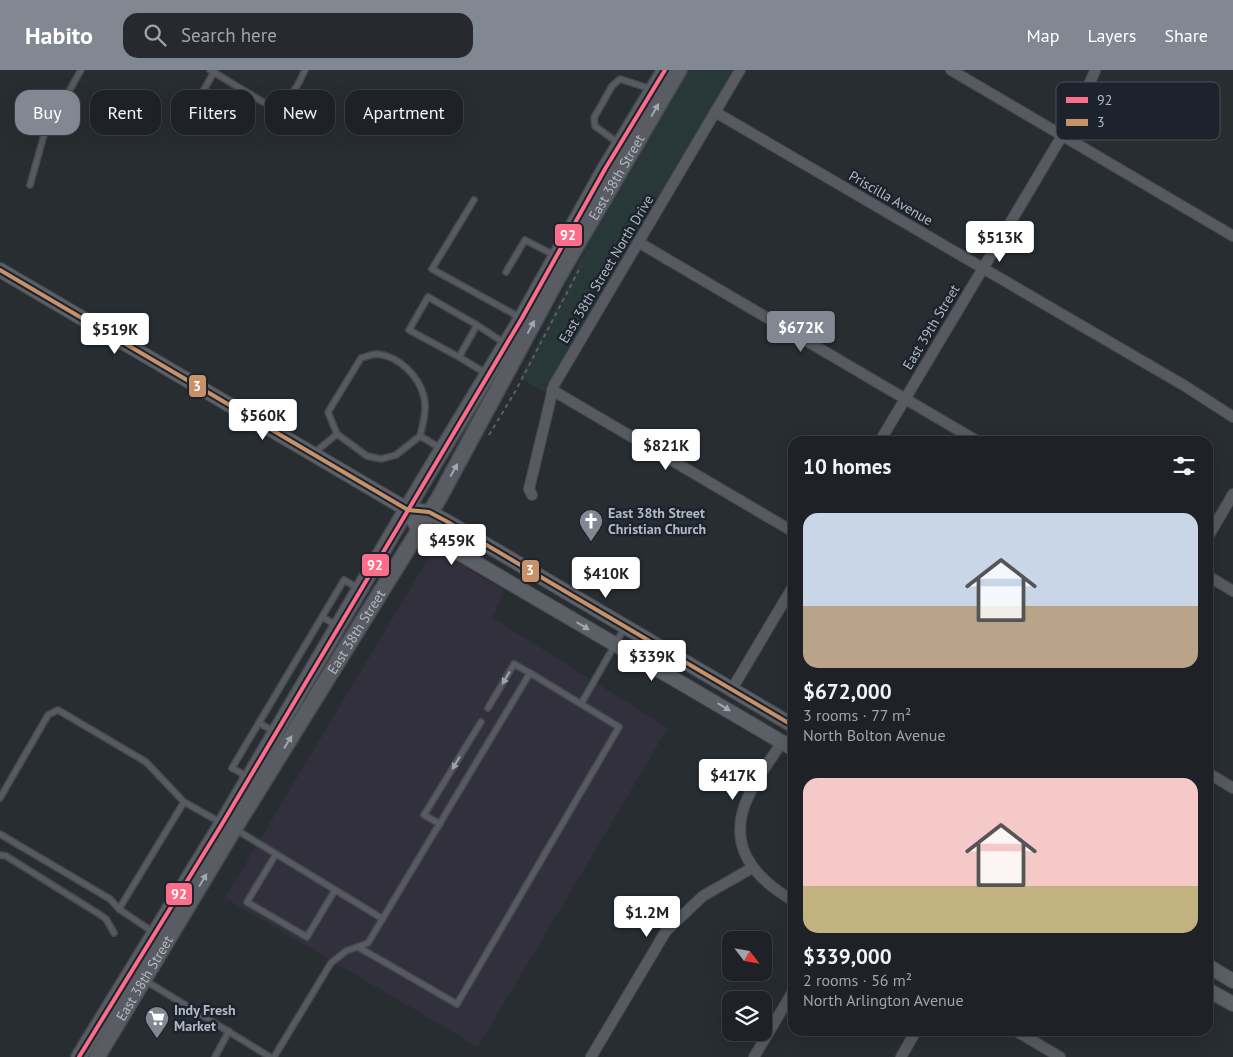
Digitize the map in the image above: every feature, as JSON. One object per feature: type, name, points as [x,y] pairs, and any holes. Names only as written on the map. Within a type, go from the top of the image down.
[{"type":"main road","name":"East 38th Street","points":[[97,1057],[144,979],[228,826],[248,778],[408,510],[442,449],[522,318],[556,256],[665,70]]},
{"type":"main road","name":"East 38th Street","points":[[79,1057],[156,934],[365,621],[491,403],[557,279],[679,70]]},
{"type":"main road","points":[[0,270],[408,510],[429,512],[788,722]]},
{"type":"main road","points":[[408,510],[418,529],[787,745]]},
{"type":"main road","points":[[1213,969],[1233,981]]},
{"type":"main road","points":[[1213,993],[1233,1004]]},
{"type":"street","name":"East 38th Street North Drive","points":[[532,495],[529,489],[552,390],[740,70]]},
{"type":"street","points":[[951,70],[1056,133]]},
{"type":"street","name":"Priscilla Avenue","points":[[715,112],[1185,386],[1233,417]]},
{"type":"street","name":"East 39th Street","points":[[883,436],[1059,140]]},
{"type":"street","points":[[1068,140],[1233,236]]},
{"type":"street","points":[[638,242],[969,436]]},
{"type":"street","points":[[552,390],[788,529]]},
{"type":"street","points":[[1213,528],[1233,494]]},
{"type":"street","points":[[1213,579],[1233,591]]},
{"type":"street","points":[[732,689],[788,595]]},
{"type":"street","points":[[787,745],[749,794],[742,814],[741,829],[743,844],[752,868],[768,886],[788,898]]},
{"type":"street","points":[[1213,776],[1233,788]]},
{"type":"street","points":[[591,1057],[666,931],[703,896],[752,868]]},
{"type":"street","points":[[754,1057],[788,1000]]},
{"type":"street","points":[[901,1057],[913,1036]]},
{"type":"street","points":[[1024,1036],[1060,1057]]},
{"type":"lane","points":[[30,185],[44,135],[81,70]]},
{"type":"lane","points":[[203,90],[212,71],[263,102],[270,104],[285,101],[291,97],[305,70]]},
{"type":"lane","points":[[621,145],[596,126],[594,118],[612,86],[620,79],[654,90]]},
{"type":"lane","points":[[474,200],[432,269],[522,318]]},
{"type":"lane","points":[[506,272],[525,240],[556,256]]},
{"type":"lane","points":[[488,374],[409,330],[428,297],[506,344]]},
{"type":"lane","points":[[459,357],[477,325]]},
{"type":"lane","points":[[376,354],[396,361],[413,373],[418,380],[424,398],[424,420],[420,436],[396,455],[381,459],[367,456],[348,444],[337,434],[328,412],[361,358],[376,354]]},
{"type":"lane","points":[[313,454],[337,434]]},
{"type":"lane","points":[[420,436],[442,449]]},
{"type":"lane","points":[[248,778],[232,768],[344,580],[360,590]]},
{"type":"lane","points":[[322,617],[338,626]]},
{"type":"lane","points":[[581,704],[625,627]]},
{"type":"lane","points":[[358,947],[457,1004],[620,727],[514,664],[488,708]]},
{"type":"lane","points":[[274,1057],[331,963],[346,952],[368,943],[530,673]]},
{"type":"lane","points":[[0,798],[48,715],[58,710],[146,762],[184,802],[276,854],[383,919]]},
{"type":"lane","points":[[440,824],[424,815],[481,722]]},
{"type":"lane","points":[[259,723],[275,732]]},
{"type":"lane","points":[[119,909],[184,802]]},
{"type":"lane","points":[[0,834],[110,900],[119,909],[156,934]]},
{"type":"lane","points":[[276,854],[247,902],[306,937],[335,890]]},
{"type":"lane","points":[[0,855],[6,856],[99,914],[106,919],[114,933]]},
{"type":"lane","points":[[144,979],[270,1057]]},
{"type":"lane","points":[[216,1057],[229,1031]]},
{"type":"shaded area","points":[[684,70],[733,70],[545,392],[520,378],[591,239]]},
{"type":"shaded area","points":[[434,549],[504,590],[493,618],[668,728],[478,1047],[225,898]]},
{"type":"transit line","name":"92","points":[[79,1057],[222,824],[522,318],[605,169],[665,70]]},
{"type":"transit line","name":"3","points":[[0,270],[408,510],[429,512],[446,521],[788,723]]},
{"type":"place","name":"East 38th Street Christian Church","points":[[591,542]]},
{"type":"place","name":"Indy Fresh Market","points":[[157,1039]]}]
